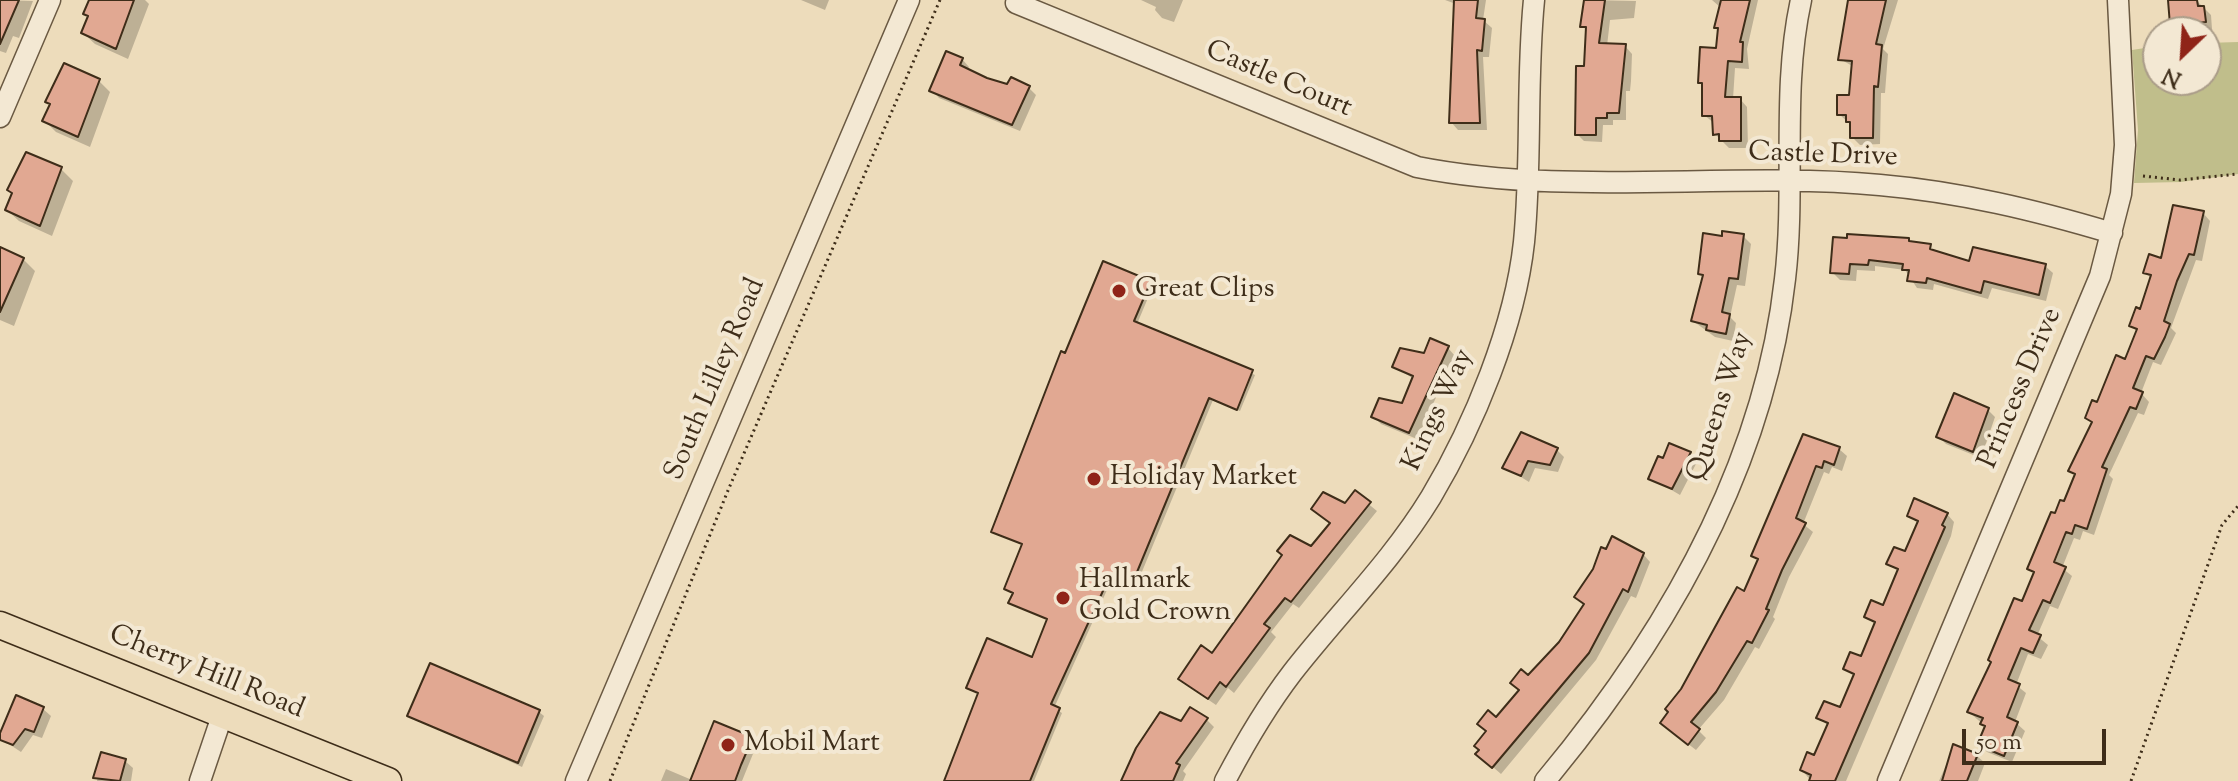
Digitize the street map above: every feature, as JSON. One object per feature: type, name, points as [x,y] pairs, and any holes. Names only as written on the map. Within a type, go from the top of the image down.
[{"type":"main road","name":"Cherry Hill Road","points":[[0,625],[388,781]]},
{"type":"street","points":[[0,117],[50,0]]},
{"type":"street","name":"South Lilley Road","points":[[576,781],[909,0]]},
{"type":"street","name":"Kings Way","points":[[1225,781],[1255,726],[1291,674],[1407,533],[1457,448],[1498,351],[1513,304],[1524,243],[1527,92],[1534,0]]},
{"type":"street","name":"Queens Way","points":[[1545,781],[1649,645],[1686,579],[1734,472],[1760,398],[1785,279],[1794,48],[1801,0]]},
{"type":"street","name":"Princess Drive","points":[[1888,781],[2100,276],[2121,194],[2125,145],[2125,83],[2118,0]]},
{"type":"street","name":"Castle Court","points":[[1016,3],[1397,161],[1458,175],[1527,181]]},
{"type":"street","name":"Castle Drive","points":[[1527,181],[1877,185],[1954,193],[2041,212],[2112,233]]},
{"type":"street","points":[[200,781],[222,716]]},
{"type":"path","points":[[610,781],[729,488],[940,0]]},
{"type":"path","points":[[2143,176],[2180,180],[2238,174]]},
{"type":"path","points":[[2131,781],[2222,525],[2238,506]]},
{"type":"shaded area","points":[[2222,42],[2238,42],[2238,174],[2181,182],[2134,183],[2138,130],[2132,50],[2142,48],[2142,96],[2222,96]]},
{"type":"building","points":[[0,0],[19,0],[0,44]]},
{"type":"building","points":[[89,0],[134,0],[116,49],[81,33],[88,16],[83,14]]},
{"type":"building","points":[[1454,0],[1478,0],[1476,18],[1485,19],[1482,51],[1477,50],[1480,123],[1449,123]]},
{"type":"building","points":[[1584,0],[1605,0],[1599,43],[1626,44],[1619,113],[1607,113],[1607,118],[1596,118],[1596,135],[1575,135],[1576,66],[1584,66],[1586,27],[1580,27]]},
{"type":"building","points":[[1721,0],[1750,0],[1740,42],[1743,42],[1742,62],[1728,61],[1725,97],[1741,97],[1741,141],[1719,141],[1719,134],[1713,135],[1712,116],[1702,116],[1702,83],[1698,83],[1700,47],[1716,48],[1718,28],[1714,28]]},
{"type":"building","points":[[1848,0],[1886,0],[1876,44],[1882,45],[1878,87],[1874,86],[1873,138],[1850,138],[1850,122],[1846,122],[1846,115],[1837,115],[1837,95],[1849,95],[1852,61],[1838,60]]},
{"type":"building","points":[[2168,0],[2197,0],[2198,6],[2204,6],[2205,16],[2169,16]]},
{"type":"building","points":[[946,51],[963,58],[960,65],[987,78],[1007,84],[1011,77],[1030,86],[1012,125],[929,91]]},
{"type":"building","points":[[64,63],[100,79],[78,137],[42,121],[50,104],[45,102]]},
{"type":"building","points":[[26,152],[62,167],[40,226],[5,210],[12,193],[7,190]]},
{"type":"building","points":[[2173,205],[2204,211],[2194,255],[2189,254],[2177,281],[2164,321],[2170,324],[2165,337],[2154,359],[2146,356],[2133,388],[2143,392],[2136,409],[2130,407],[2102,467],[2107,469],[2087,529],[2075,525],[2072,534],[2066,532],[2054,562],[2066,567],[2050,603],[2043,600],[2029,630],[2041,635],[2033,653],[2021,648],[2008,679],[2020,684],[2007,717],[2018,722],[2004,756],[1977,745],[1985,726],[1980,724],[1983,718],[1967,712],[1991,662],[1988,660],[2014,598],[2022,601],[2034,572],[2027,569],[2051,512],[2055,513],[2060,500],[2064,501],[2075,474],[2068,471],[2092,422],[2085,418],[2092,400],[2097,402],[2116,355],[2125,359],[2137,329],[2129,326],[2136,307],[2140,309],[2151,275],[2143,273],[2149,254],[2161,258]]},
{"type":"building","points":[[1722,231],[1744,234],[1738,279],[1729,278],[1722,312],[1730,314],[1726,334],[1706,330],[1707,325],[1691,321],[1703,275],[1698,274],[1703,233],[1722,236]]},
{"type":"building","points":[[1847,234],[1909,238],[1909,241],[1931,244],[1930,249],[1969,261],[1973,247],[2046,264],[2039,295],[1984,281],[1981,293],[1927,278],[1926,283],[1907,281],[1909,270],[1902,270],[1903,264],[1869,260],[1868,265],[1850,264],[1849,274],[1830,273],[1833,237],[1847,238]]},
{"type":"building","points":[[0,247],[24,258],[0,312]]},
{"type":"building","name":"Holiday Market","points":[[1103,261],[1151,281],[1134,321],[1253,370],[1237,410],[1209,398],[1130,589],[1108,580],[1051,704],[1060,708],[1030,781],[944,781],[978,693],[966,688],[987,638],[1032,657],[1047,619],[1008,603],[1013,593],[1004,589],[1022,544],[991,532],[1061,351],[1065,353]]},
{"type":"building","points":[[1430,338],[1449,346],[1409,433],[1371,417],[1379,398],[1402,403],[1413,376],[1392,367],[1400,348],[1424,353]]},
{"type":"building","points":[[1954,393],[1989,408],[1973,452],[1936,437]]},
{"type":"building","points":[[1521,432],[1558,448],[1550,465],[1528,461],[1521,476],[1502,468]]},
{"type":"building","points":[[1803,434],[1840,447],[1834,465],[1824,461],[1822,468],[1816,466],[1796,518],[1806,523],[1782,570],[1766,609],[1769,610],[1752,643],[1747,641],[1716,692],[1691,722],[1700,729],[1688,745],[1660,723],[1668,712],[1665,709],[1681,689],[1737,587],[1744,591],[1758,559],[1751,556]]},
{"type":"building","points":[[1669,443],[1691,452],[1672,489],[1648,479],[1658,456],[1663,458]]},
{"type":"building","points":[[1355,490],[1371,502],[1291,602],[1285,598],[1264,624],[1270,628],[1226,687],[1220,682],[1208,699],[1178,679],[1201,645],[1212,653],[1282,555],[1277,551],[1290,535],[1311,546],[1330,523],[1311,509],[1323,492],[1345,503]]},
{"type":"building","points":[[1914,498],[1948,513],[1942,525],[1945,527],[1835,781],[1809,781],[1811,775],[1800,770],[1807,752],[1814,755],[1828,723],[1816,718],[1824,701],[1840,707],[1854,674],[1843,669],[1850,652],[1861,656],[1875,622],[1864,617],[1871,600],[1883,605],[1898,569],[1886,564],[1894,547],[1905,551],[1918,521],[1907,516]]},
{"type":"building","points":[[1612,536],[1644,553],[1628,592],[1623,589],[1589,653],[1492,768],[1475,754],[1479,750],[1474,746],[1486,731],[1477,724],[1488,710],[1496,717],[1519,690],[1510,683],[1521,669],[1528,675],[1559,642],[1584,604],[1574,597],[1593,569],[1601,547],[1606,549]]},
{"type":"building","points":[[430,663],[540,710],[518,763],[407,716]]},
{"type":"building","points":[[16,695],[44,707],[34,732],[25,729],[13,745],[0,740],[0,733]]},
{"type":"building","points":[[1190,707],[1208,718],[1176,763],[1180,765],[1173,781],[1121,781],[1136,748],[1160,712],[1181,721]]},
{"type":"building","points":[[714,721],[753,737],[735,781],[690,781]]},
{"type":"building","points":[[1953,744],[1978,754],[1967,781],[1942,781]]},
{"type":"building","points":[[101,752],[126,759],[120,781],[93,778]]},
{"type":"place","name":"Great Clips","points":[[1119,291]]},
{"type":"place","name":"Holiday Market","points":[[1094,479]]},
{"type":"place","name":"Hallmark Gold Crown","points":[[1063,598]]},
{"type":"place","name":"Mobil Mart","points":[[728,745]]}]
